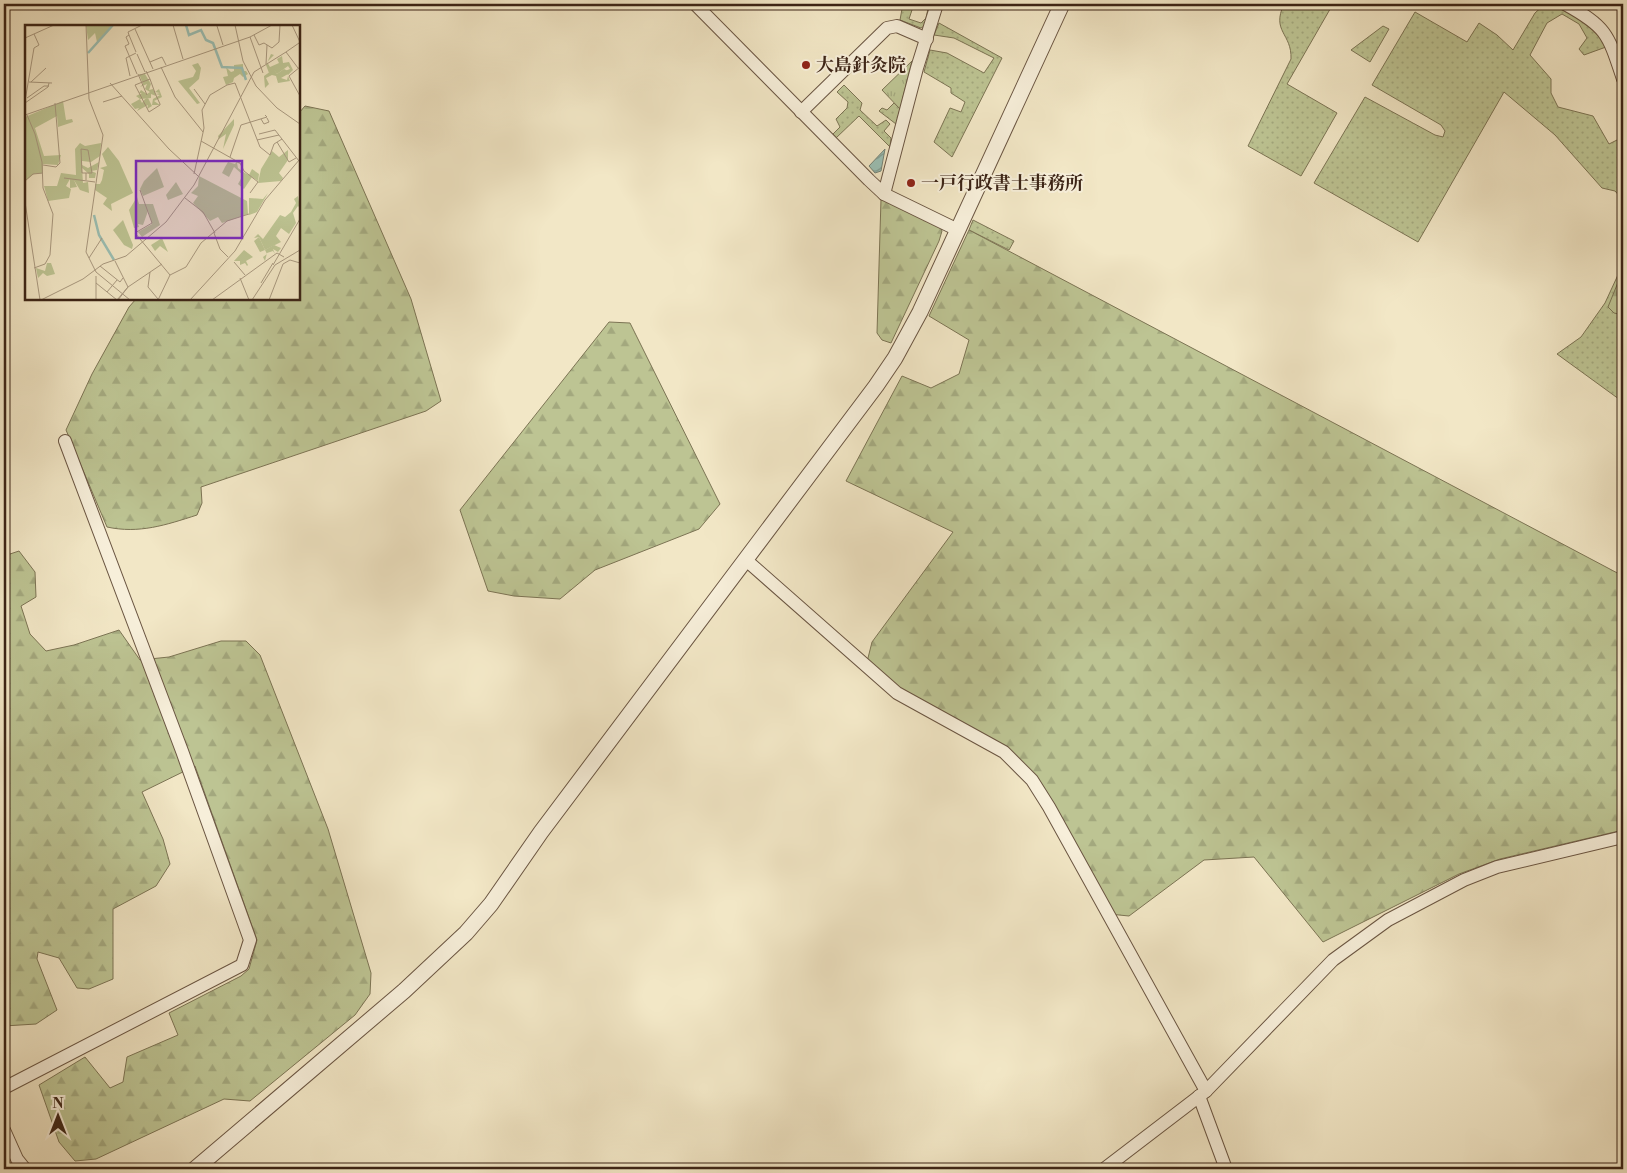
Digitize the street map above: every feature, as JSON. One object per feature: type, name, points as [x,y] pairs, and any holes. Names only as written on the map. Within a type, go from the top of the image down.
[{"type":"street","points":[[695,4],[884,194],[958,230]]},
{"type":"street","points":[[884,194],[937,4]]},
{"type":"street","points":[[195,1169],[404,991],[466,933],[491,904],[541,832],[813,472],[895,358],[920,312],[1062,4]]},
{"type":"street","points":[[1565,4],[1597,23],[1602,29],[1613,50],[1623,79]]},
{"type":"street","points":[[801,112],[886,28],[897,26],[927,39]]},
{"type":"street","points":[[4,1088],[242,965],[250,940],[182,751],[65,441]]},
{"type":"street","points":[[746,560],[897,693],[1004,752],[1032,780],[1054,815],[1202,1094],[1226,1169]]},
{"type":"street","points":[[1104,1169],[1202,1094],[1333,960],[1388,920],[1464,880],[1497,867],[1623,837]]},
{"type":"street","points":[[4,1130],[17,1159],[25,1169]]},
{"type":"green space","points":[[890,4],[914,4],[909,19],[921,23],[926,18],[929,4],[933,4],[926,25],[921,28],[900,20],[902,9]]},
{"type":"green space","points":[[1284,4],[1333,4],[1287,84],[1337,113],[1301,176],[1248,146],[1291,59],[1288,43],[1280,21]]},
{"type":"green space","points":[[1545,4],[1553,4],[1593,25],[1606,47],[1584,55],[1579,49],[1587,38],[1579,24],[1562,14],[1547,23],[1530,55],[1551,79],[1551,93],[1558,107],[1593,116],[1609,144],[1623,137],[1623,200],[1615,191],[1602,188],[1555,135],[1504,92],[1418,242],[1314,183],[1365,97],[1435,135],[1443,137],[1445,131],[1441,125],[1372,85],[1415,12],[1467,42],[1479,23],[1497,35],[1513,50],[1535,13]]},
{"type":"green space","points":[[939,23],[1002,58],[952,157],[934,142],[950,108],[961,112],[965,102],[951,93],[951,88],[924,72],[930,50],[947,53],[984,73],[994,58],[954,38],[934,35]]},
{"type":"green space","points":[[1383,26],[1389,29],[1370,62],[1351,50]]},
{"type":"green space","points":[[912,61],[900,109],[882,90]]},
{"type":"green space","points":[[844,85],[862,103],[860,110],[877,126],[886,120],[890,124],[884,131],[891,138],[890,147],[859,116],[836,138],[833,134],[840,127],[836,119],[847,108],[848,102],[837,92]]},
{"type":"green space","points":[[894,103],[900,109],[896,124],[879,111],[882,108],[887,110]]},
{"type":"green space","points":[[305,106],[329,111],[411,299],[441,401],[426,411],[201,487],[202,503],[197,515],[141,529],[107,527],[66,430],[92,374],[129,307],[135,300],[300,300],[300,112]]},
{"type":"green space","points":[[881,199],[937,219],[942,231],[891,343],[882,340],[877,333]]},
{"type":"green space","points":[[973,220],[1014,241],[1009,250],[969,230]]},
{"type":"green space","points":[[969,230],[1623,576],[1623,830],[1500,859],[1459,874],[1323,942],[1254,857],[1204,860],[1129,916],[1109,914],[1048,805],[1004,752],[899,694],[866,666],[872,642],[953,532],[846,481],[902,376],[931,388],[959,374],[969,340],[929,316]]},
{"type":"green space","points":[[1623,264],[1623,402],[1557,354],[1581,337],[1605,303]]},
{"type":"green space","points":[[1623,270],[1623,315],[1614,313],[1608,307]]},
{"type":"green space","points":[[609,322],[630,323],[720,504],[699,529],[595,570],[560,599],[514,596],[488,591],[460,510]]},
{"type":"green space","points":[[19,551],[35,572],[36,597],[21,606],[30,634],[46,651],[74,645],[119,630],[140,660],[169,657],[221,641],[246,641],[260,655],[328,829],[371,973],[370,994],[355,1015],[250,1101],[224,1099],[96,1159],[75,1161],[59,1142],[39,1085],[85,1057],[110,1088],[123,1082],[127,1057],[178,1035],[169,1013],[241,976],[249,969],[257,940],[195,766],[142,792],[163,839],[170,864],[156,886],[113,909],[113,979],[89,989],[77,988],[59,958],[38,952],[37,959],[57,1010],[36,1024],[4,1026],[4,556]]},
{"type":"water","points":[[885,149],[881,171],[875,173],[869,166]]},
{"type":"place","name":"大島針灸院","points":[[806,65]]},
{"type":"place","name":"一戸行政書士事務所","points":[[911,183]]}]
